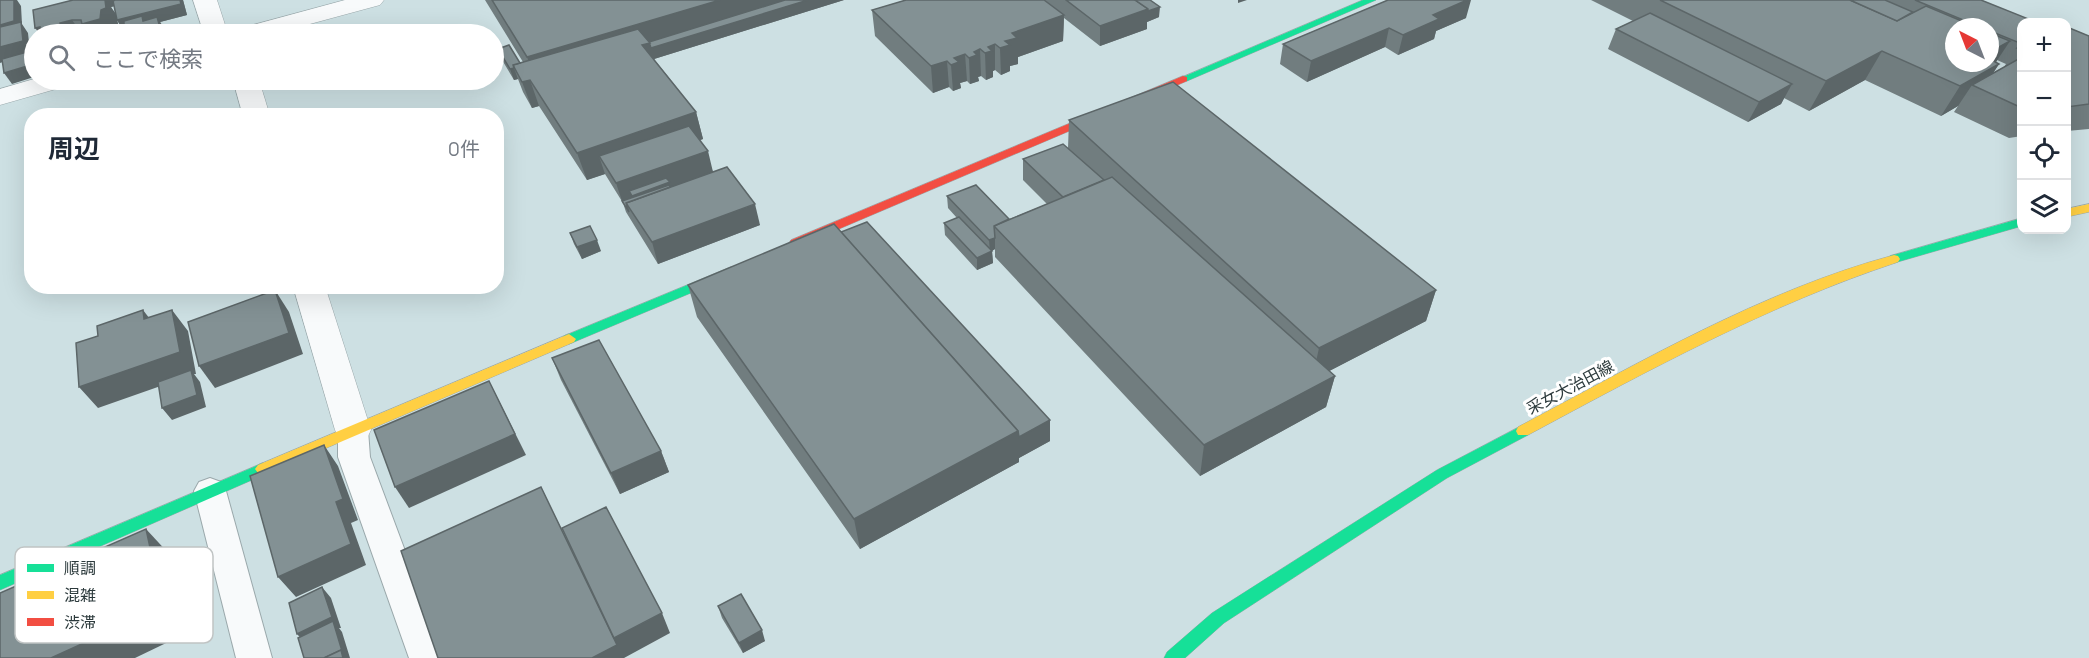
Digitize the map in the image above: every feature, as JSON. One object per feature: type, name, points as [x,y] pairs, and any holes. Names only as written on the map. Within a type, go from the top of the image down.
[{"type":"street","points":[[205,0],[213,24]]},
{"type":"street","points":[[284,24],[372,0]]},
{"type":"street","points":[[783,248],[1371,0]]},
{"type":"street","points":[[0,97],[25,90]]},
{"type":"street","points":[[249,90],[255,108]]},
{"type":"street","points":[[2071,212],[2089,208]]},
{"type":"street","name":"采女大治田線","points":[[1173,658],[1218,618],[1442,474],[1694,340],[1847,273],[2017,223]]},
{"type":"street","points":[[82,547],[739,267]]},
{"type":"street","points":[[311,294],[353,430]]},
{"type":"street","points":[[0,583],[15,576]]},
{"type":"lane","points":[[353,430],[354,457],[427,658]]},
{"type":"lane","points":[[210,491],[254,658]]},
{"type":"building","points":[[0,0],[14,0],[14,21],[0,25]]},
{"type":"building","points":[[73,0],[105,0],[106,8],[101,10],[100,19],[82,24],[81,20],[72,20],[60,24],[35,24],[33,10]]},
{"type":"building","points":[[180,0],[181,4],[117,20],[113,1]]},
{"type":"building","points":[[492,0],[720,0],[527,57]]},
{"type":"building","points":[[785,0],[808,0],[651,48],[649,42]]},
{"type":"building","points":[[906,0],[1044,0],[1064,15],[1012,33],[1017,38],[1005,41],[1010,45],[1000,48],[995,44],[988,47],[992,51],[985,53],[980,49],[974,52],[977,55],[969,58],[965,54],[954,58],[959,62],[951,65],[947,61],[931,66],[872,10]]},
{"type":"building","points":[[1066,0],[1135,0],[1148,9],[1100,26]]},
{"type":"building","points":[[1135,0],[1150,0],[1160,7],[1148,11]]},
{"type":"building","points":[[1388,0],[1467,0],[1433,15],[1439,19],[1403,35],[1389,28],[1311,61],[1283,44]]},
{"type":"building","points":[[1660,0],[1850,0],[1897,21],[1926,6],[1955,18],[1945,18],[1945,72],[1985,72],[1960,86],[1882,51],[1826,81]]},
{"type":"building","points":[[1850,0],[1885,0],[1913,12],[1897,21]]},
{"type":"building","points":[[1915,0],[1981,0],[2026,18],[2017,18],[2017,42],[1999,35],[1999,18],[1958,18]]},
{"type":"building","points":[[1650,13],[1792,84],[1759,102],[1616,29]]},
{"type":"building","points":[[142,16],[143,21],[157,17],[159,24],[124,24],[124,21]]},
{"type":"building","points":[[21,22],[23,41],[0,47],[0,27]]},
{"type":"building","points":[[638,29],[650,43],[642,45],[696,112],[577,153],[530,80],[522,82],[513,65]]},
{"type":"building","points":[[2071,29],[2089,36],[2089,104],[2071,106]]},
{"type":"building","points":[[1999,37],[2010,41],[1999,47]]},
{"type":"building","points":[[509,45],[520,63],[513,65],[514,68],[510,69],[504,59],[504,47]]},
{"type":"building","points":[[24,53],[24,67],[4,73],[2,59]]},
{"type":"building","points":[[2017,60],[2017,106],[1972,85],[1999,72]]},
{"type":"building","points":[[1173,82],[1436,290],[1319,348],[1069,120]]},
{"type":"building","points":[[689,126],[708,151],[616,183],[599,156]]},
{"type":"building","points":[[1063,144],[1104,180],[1063,197],[1023,159]]},
{"type":"building","points":[[727,167],[755,204],[652,242],[626,203]]},
{"type":"building","points":[[1112,177],[1335,376],[1204,445],[994,226]]},
{"type":"building","points":[[666,178],[670,182],[632,196],[629,191]]},
{"type":"building","points":[[669,185],[670,187],[626,203],[629,212],[622,201]]},
{"type":"building","points":[[976,185],[1009,219],[994,226],[995,238],[989,240],[947,196]]},
{"type":"building","points":[[959,217],[992,251],[977,258],[944,223]]},
{"type":"building","points":[[867,222],[1050,420],[1019,437],[1018,431],[841,232]]},
{"type":"building","points":[[834,224],[1018,431],[854,519],[688,285]]},
{"type":"building","points":[[590,226],[597,240],[577,247],[570,233]]},
{"type":"building","points":[[264,294],[276,294],[289,333],[199,366],[188,322]]},
{"type":"building","points":[[143,310],[144,319],[172,310],[180,352],[79,387],[76,343],[98,336],[97,326]]},
{"type":"building","points":[[599,340],[661,451],[611,473],[552,358]]},
{"type":"building","points":[[191,370],[197,395],[162,408],[158,382]]},
{"type":"building","points":[[489,381],[515,434],[395,487],[374,430]]},
{"type":"building","points":[[324,445],[343,499],[336,502],[351,544],[278,577],[250,476]]},
{"type":"building","points":[[541,487],[617,645],[592,658],[438,658],[401,551]]},
{"type":"building","points":[[606,507],[662,613],[614,638],[562,528]]},
{"type":"building","points":[[146,529],[150,547],[105,547]]},
{"type":"building","points":[[15,586],[15,643],[84,643],[51,658],[0,658],[0,593]]},
{"type":"building","points":[[322,587],[332,617],[297,634],[289,603]]},
{"type":"building","points":[[741,594],[762,630],[739,643],[718,606]]},
{"type":"building","points":[[333,621],[342,651],[324,658],[304,658],[298,638]]},
{"type":"building","points":[[341,650],[343,658],[324,658]]},
{"type":"traffic: fast","points":[[1183,79],[1371,0]]},
{"type":"traffic: fast","points":[[1894,259],[2017,223]]},
{"type":"traffic: fast","points":[[569,339],[731,271]]},
{"type":"traffic: fast","points":[[1173,658],[1218,618],[1442,474],[1523,431]]},
{"type":"traffic: fast","points":[[83,547],[263,469]]},
{"type":"traffic: fast","points":[[0,583],[15,576]]},
{"type":"traffic: slow","points":[[2071,212],[2089,208]]},
{"type":"traffic: slow","points":[[1523,431],[1659,359],[1751,314],[1798,293],[1894,259]]},
{"type":"traffic: slow","points":[[263,469],[569,339]]},
{"type":"traffic: jam","points":[[795,243],[1183,79]]}]
